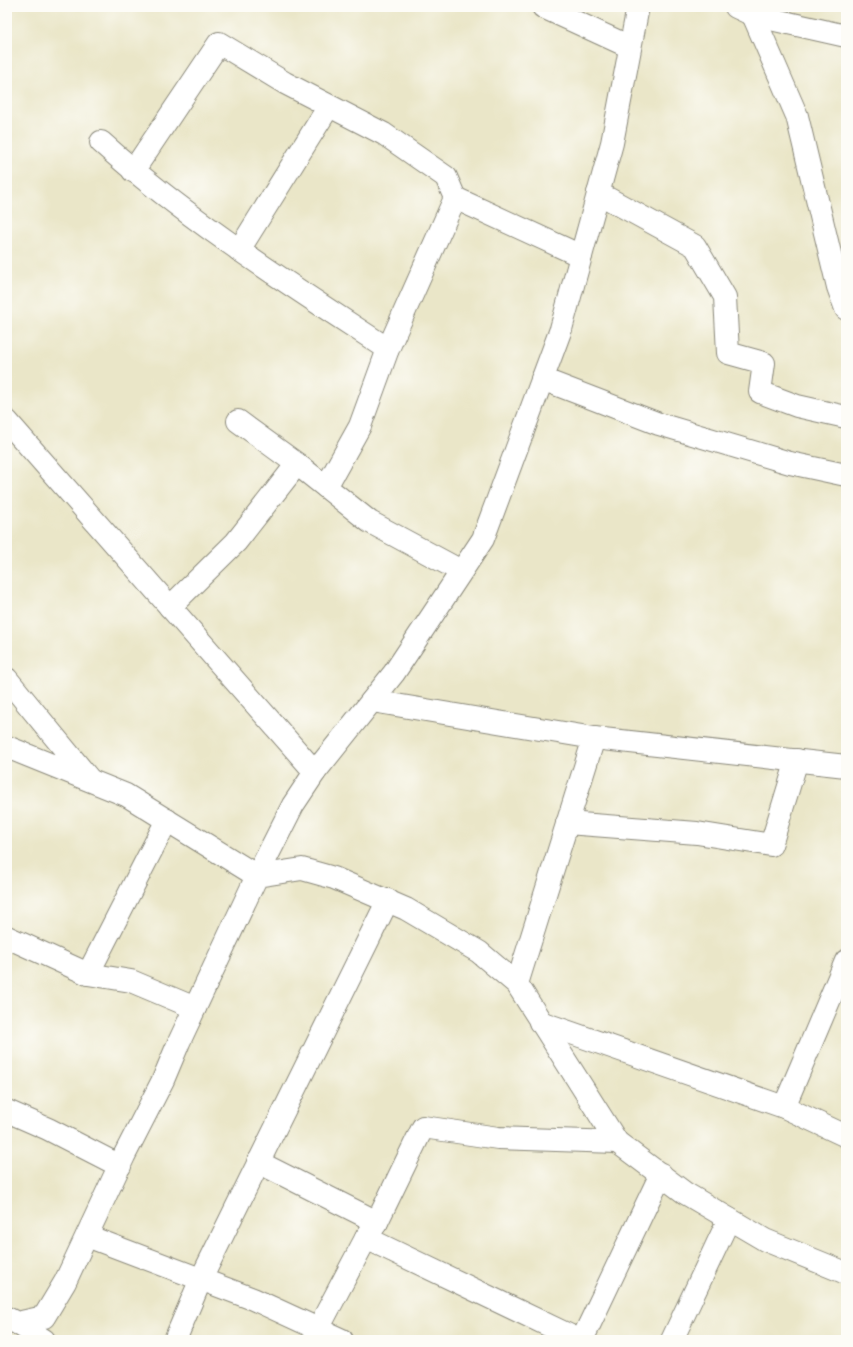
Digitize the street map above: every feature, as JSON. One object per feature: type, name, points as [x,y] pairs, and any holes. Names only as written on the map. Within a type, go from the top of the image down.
[{"type":"street","points":[[543,7],[630,47]]},
{"type":"street","points":[[12,1321],[44,1317],[65,1282],[163,1080],[257,876],[293,805],[315,772],[394,673],[483,538],[561,329],[612,143],[638,7]]},
{"type":"street","points":[[745,11],[846,36]]},
{"type":"street","points":[[745,11],[797,116],[838,257],[838,287],[846,309]]},
{"type":"street","points":[[134,171],[219,42],[286,83],[384,134],[446,177],[455,198],[581,256]]},
{"type":"street","points":[[239,250],[329,106]]},
{"type":"street","points":[[101,142],[134,171],[239,250],[388,349]]},
{"type":"street","points":[[598,193],[695,246],[725,297],[728,353],[764,363],[760,392],[796,406],[846,417]]},
{"type":"street","points":[[326,487],[360,426],[388,349],[455,198]]},
{"type":"street","points":[[542,379],[659,424],[790,463],[846,475]]},
{"type":"street","points":[[7,421],[315,772]]},
{"type":"street","points":[[238,421],[298,464],[370,522],[461,571]]},
{"type":"street","points":[[170,607],[236,542],[298,464]]},
{"type":"street","points":[[7,679],[91,780]]},
{"type":"street","points":[[372,702],[594,738],[846,766]]},
{"type":"street","points":[[516,984],[594,738]]},
{"type":"street","points":[[7,748],[126,795],[257,876],[302,869],[334,878],[406,909],[479,952],[516,984],[617,1142],[685,1193],[765,1240],[846,1273]]},
{"type":"street","points":[[567,823],[697,834],[771,844],[797,760]]},
{"type":"street","points":[[88,974],[167,820]]},
{"type":"street","points":[[175,1340],[201,1279],[388,900]]},
{"type":"street","points":[[7,937],[88,974],[131,981],[195,1008]]},
{"type":"street","points":[[784,1107],[846,961]]},
{"type":"street","points":[[540,1022],[784,1107],[846,1136]]},
{"type":"street","points":[[7,1111],[48,1129],[120,1166]]},
{"type":"street","points":[[317,1334],[372,1230],[423,1127],[498,1138],[617,1142]]},
{"type":"street","points":[[258,1162],[372,1230],[580,1340],[661,1174]]},
{"type":"street","points":[[672,1340],[729,1219]]},
{"type":"street","points":[[87,1236],[253,1299],[317,1334],[342,1340]]},
{"type":"street","points":[[12,1321],[44,1340]]}]
